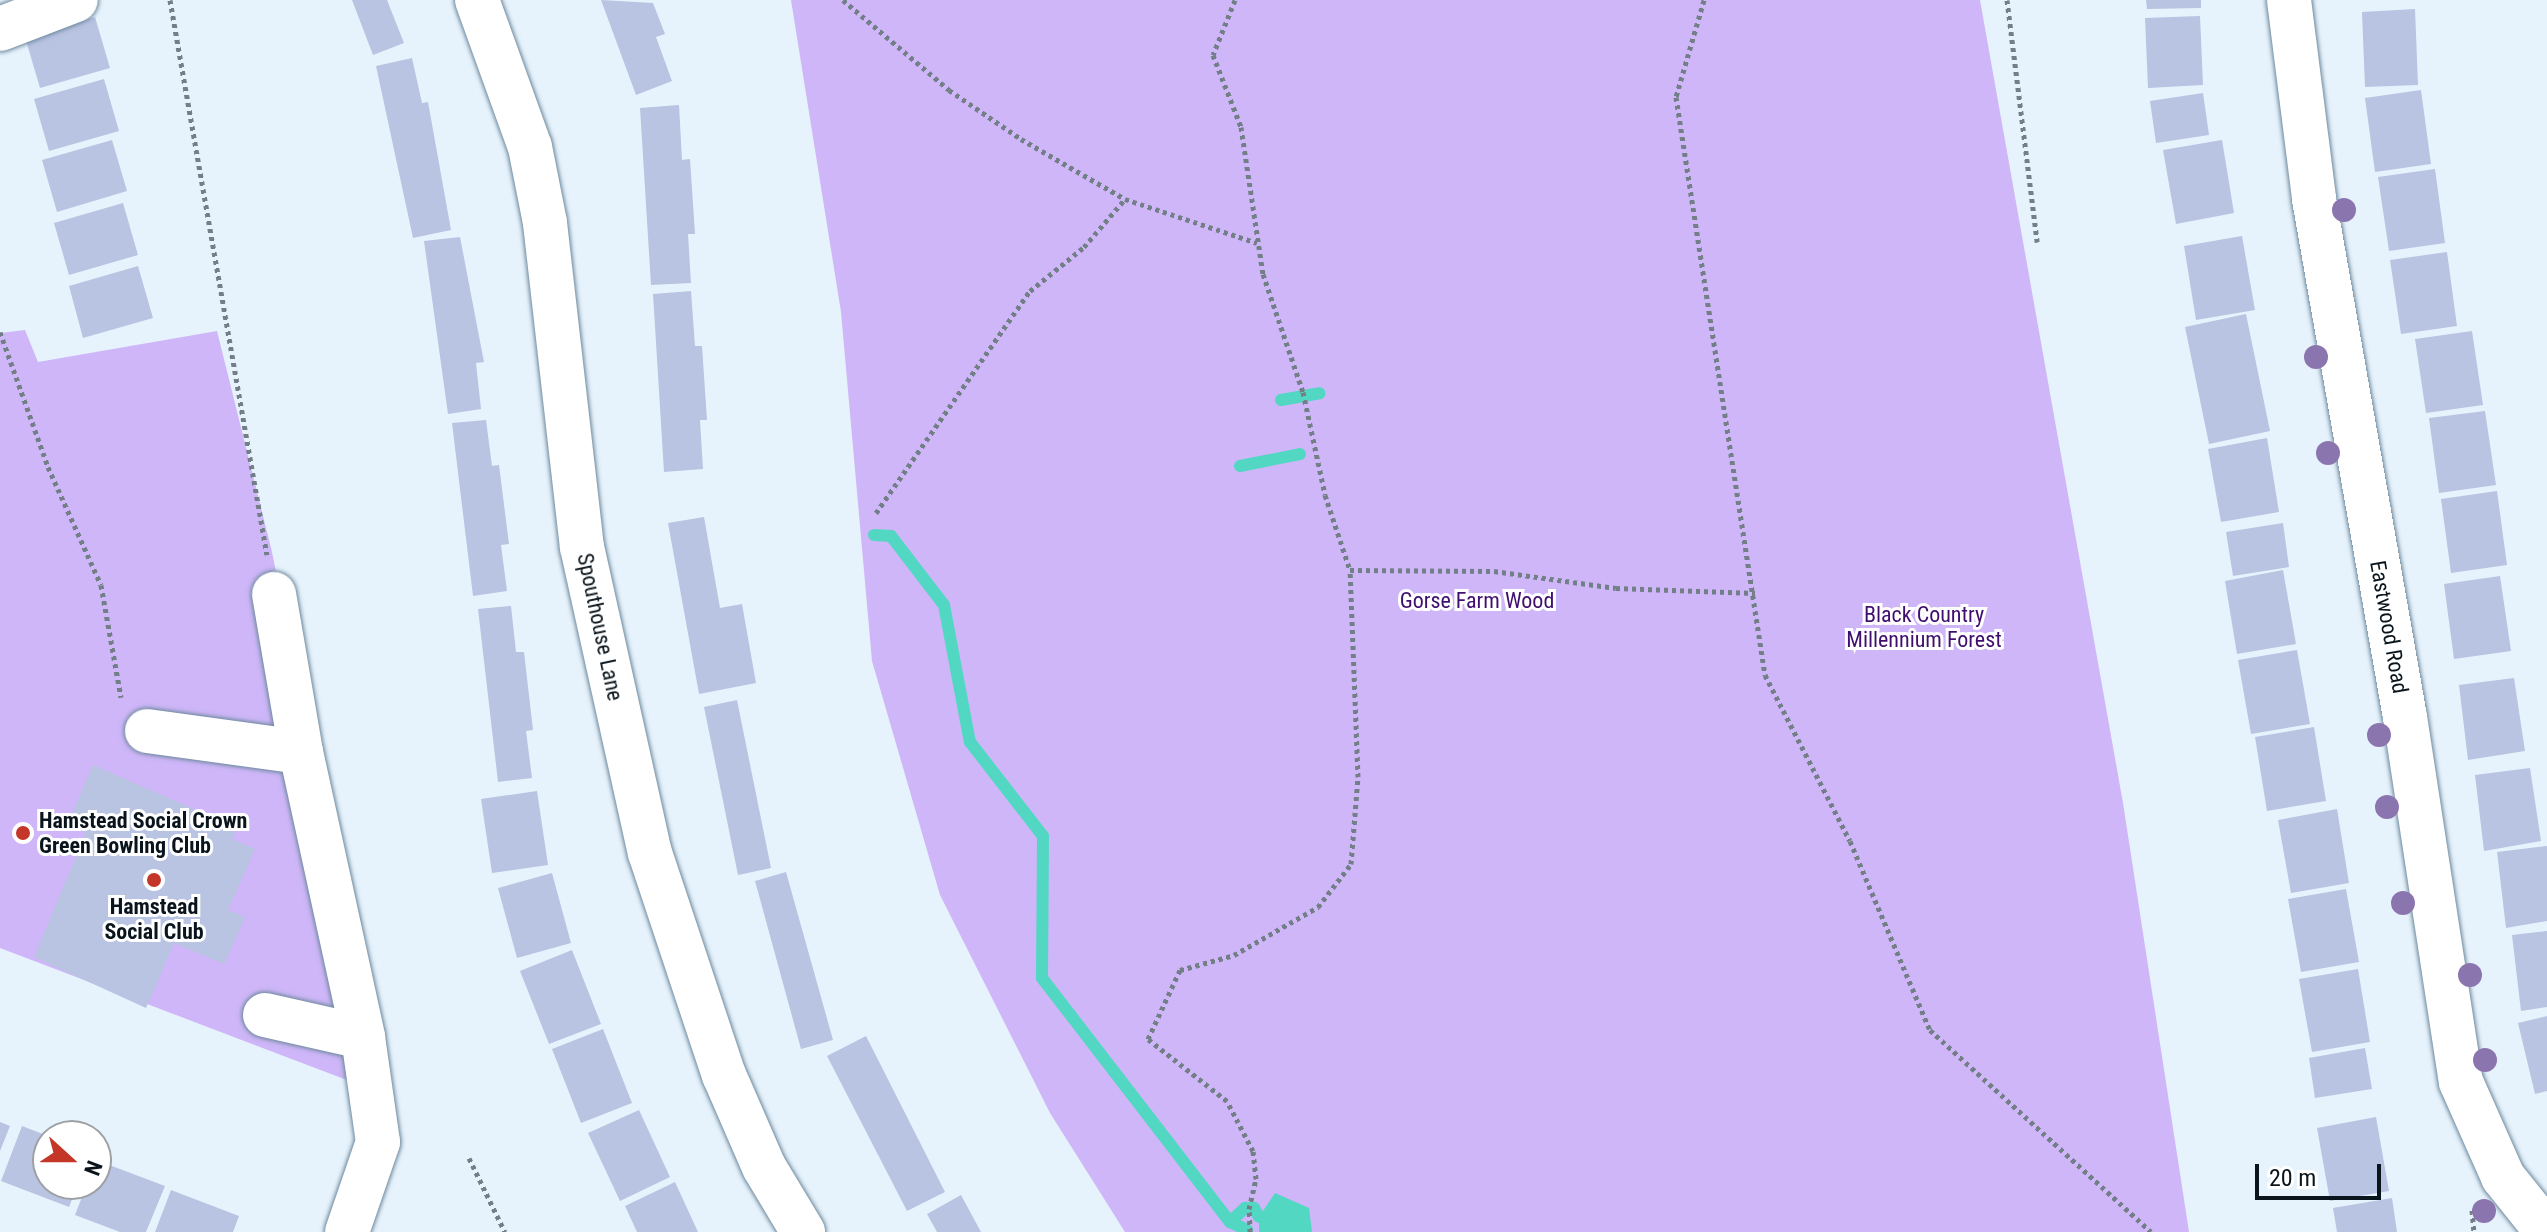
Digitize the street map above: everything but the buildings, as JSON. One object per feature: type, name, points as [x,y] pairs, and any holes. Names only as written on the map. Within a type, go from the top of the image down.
[{"type":"street","points":[[0,29],[76,0]]},
{"type":"street","name":"Spouthouse Lane","points":[[477,0],[530,147],[545,223],[582,547],[650,853],[724,1075],[764,1167],[803,1232]]},
{"type":"street","name":"Eastwood Road","points":[[2289,0],[2314,199],[2405,717],[2461,1082],[2503,1177],[2547,1232]]},
{"type":"street","points":[[274,594],[301,752],[363,1037],[378,1142],[347,1232]]},
{"type":"street","points":[[147,731],[301,752]]},
{"type":"street","points":[[265,1015],[363,1037]]},
{"type":"path","points":[[170,0],[274,594]]},
{"type":"path","points":[[843,0],[949,90],[1021,139],[1125,199],[1257,243]]},
{"type":"path","points":[[1235,0],[1213,55],[1241,127],[1257,243],[1304,396],[1325,495],[1350,570],[1358,777],[1351,864],[1318,907],[1234,955],[1180,970],[1148,1039],[1227,1101],[1253,1151],[1256,1179],[1249,1209],[1250,1231]]},
{"type":"path","points":[[1704,0],[1676,97],[1755,593],[1765,675],[1850,841],[1930,1030],[2151,1232]]},
{"type":"path","points":[[2007,0],[2037,242]]},
{"type":"path","points":[[876,513],[1030,291],[1084,247],[1125,199]]},
{"type":"path","points":[[0,332],[48,467],[101,585],[125,714],[147,731]]},
{"type":"path","points":[[1350,570],[1494,571],[1616,588],[1755,593]]},
{"type":"path","points":[[469,1158],[505,1232]]},
{"type":"green space","name":"Gorse Farm Wood","points":[[791,0],[1980,0],[2123,803],[2189,1232],[1125,1232],[1050,1113],[940,895],[872,661],[841,312]]},
{"type":"green space","points":[[25,330],[38,362],[217,331],[272,552],[381,1093],[0,948],[0,333]]},
{"type":"shaded area","points":[[1275,1193],[1309,1208],[1312,1232],[1259,1232],[1259,1217]]},
{"type":"waterway","points":[[1281,400],[1319,393]]},
{"type":"waterway","points":[[1240,466],[1300,454]]},
{"type":"waterway","points":[[874,535],[891,536],[944,605],[970,742],[1043,836],[1042,978],[1230,1222],[1247,1230]]},
{"type":"waterway","points":[[1230,1222],[1245,1208],[1254,1208],[1259,1217]]},
{"type":"place","name":"Hamstead Social Crown Green Bowling Club","points":[[23,833]]},
{"type":"place","name":"Hamstead Social Club","points":[[154,880]]},
{"type":"park label","name":"Black Country Millennium Forest","points":[[1924,626]]}]
